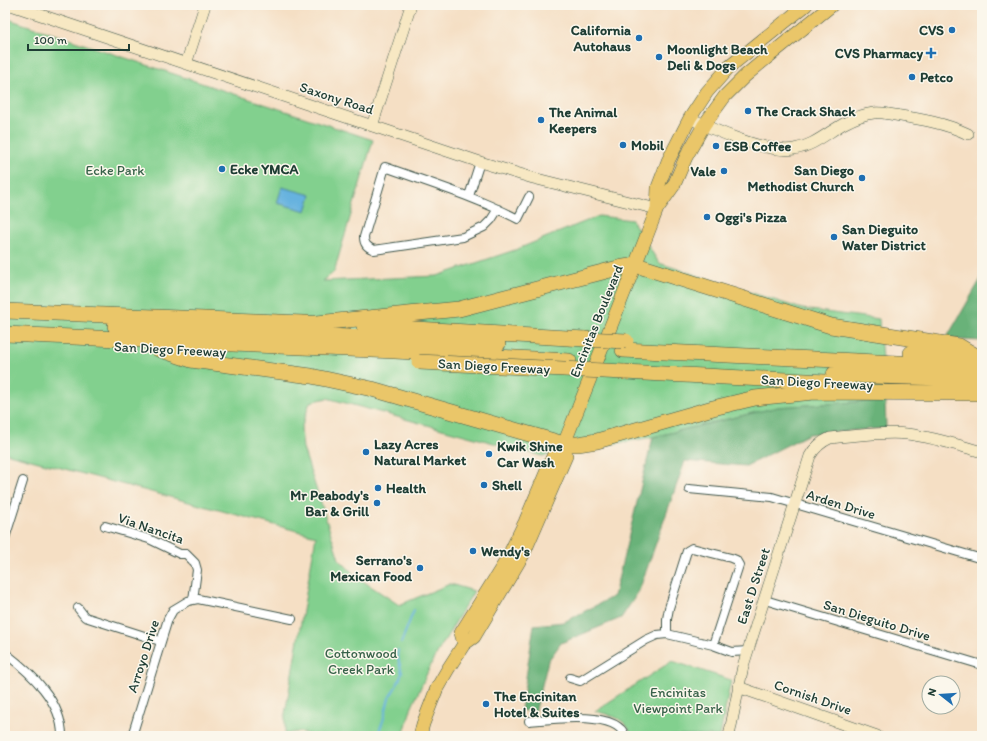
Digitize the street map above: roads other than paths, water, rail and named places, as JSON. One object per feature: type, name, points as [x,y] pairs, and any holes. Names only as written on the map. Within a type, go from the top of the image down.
[{"type":"highway","points":[[317,323],[459,309],[618,268],[636,265],[831,326],[959,346],[980,360]]},
{"type":"highway","name":"San Diego Freeway","points":[[5,311],[317,323],[583,343],[624,357],[982,390]]},
{"type":"highway","points":[[5,320],[583,343]]},
{"type":"highway","points":[[5,334],[387,351],[569,361],[624,357],[777,370],[873,376],[982,379]]},
{"type":"highway","name":"San Diego Freeway","points":[[5,341],[419,362],[624,357],[980,360]]},
{"type":"highway","points":[[158,348],[191,360],[311,376],[372,389],[564,444],[578,444],[596,441],[713,408],[755,398],[814,392],[982,394]]},
{"type":"main road","name":"Encinitas Boulevard","points":[[420,736],[423,724],[438,688],[464,644],[461,633],[506,561],[554,454],[564,444],[636,265],[656,209],[658,187],[668,161],[690,118],[707,92],[729,67],[806,5]]},
{"type":"main road","name":"Encinitas Boulevard","points":[[656,209],[674,186],[686,157],[704,125],[725,96],[745,76],[832,5]]},
{"type":"street","name":"Saxony Road","points":[[11,5],[480,162],[533,178],[656,209]]},
{"type":"street","points":[[186,64],[204,5]]},
{"type":"street","points":[[372,126],[411,5]]},
{"type":"street","points":[[690,118],[704,125],[759,146],[781,150],[794,149],[819,140],[844,123],[861,115],[875,113],[930,121],[968,134]]},
{"type":"street","points":[[470,196],[480,162]]},
{"type":"street","points":[[498,209],[491,220],[484,226],[463,237],[374,250],[369,248],[364,242],[364,237],[385,167],[470,196],[498,209],[518,219],[529,197]]},
{"type":"street","name":"East D Street","points":[[729,736],[742,666],[765,600],[794,503],[810,456],[815,448],[823,441],[830,438],[906,433],[949,442],[982,452]]},
{"type":"street","points":[[5,538],[23,481]]},
{"type":"street","name":"Arden Drive","points":[[689,489],[772,497],[982,559]]},
{"type":"street","name":"Via Nancita","points":[[105,526],[149,539],[180,554],[186,554],[195,563],[197,570],[193,600]]},
{"type":"street","points":[[667,634],[669,608],[687,551],[692,548],[731,558],[736,560],[739,565],[713,646]]},
{"type":"street","points":[[193,600],[198,599],[292,619]]},
{"type":"street","name":"Arroyo Drive","points":[[132,736],[168,619],[173,610],[188,601],[193,600]]},
{"type":"street","name":"San Dieguito Drive","points":[[765,600],[982,665]]},
{"type":"street","points":[[78,608],[84,617],[160,641]]},
{"type":"street","points":[[570,678],[580,681],[646,640],[657,635],[667,634],[732,652],[748,651]]},
{"type":"street","points":[[732,652],[742,666]]},
{"type":"street","points":[[5,653],[32,676],[41,687],[58,712],[62,726],[62,736]]},
{"type":"street","name":"Cornish Drive","points":[[738,687],[877,736]]},
{"type":"street","points":[[529,721],[578,717],[613,723],[624,732],[625,736]]},
{"type":"water","points":[[282,187],[311,195],[306,211],[277,203]]},
{"type":"waterway","points":[[401,643],[414,610]]},
{"type":"waterway","points":[[377,736],[383,721],[389,698],[402,673],[397,654],[398,650]]},
{"type":"place","name":"CVS","points":[[952,30]]},
{"type":"place","name":"California Autohaus","points":[[639,38]]},
{"type":"place","name":"CVS Pharmacy","points":[[931,53]]},
{"type":"place","name":"Moonlight Beach Deli & Dogs","points":[[659,57]]},
{"type":"place","name":"Petco","points":[[912,77]]},
{"type":"place","name":"The Crack Shack","points":[[748,111]]},
{"type":"place","name":"The Animal Keepers","points":[[541,120]]},
{"type":"place","name":"Mobil","points":[[623,145]]},
{"type":"place","name":"ESB Coffee","points":[[716,146]]},
{"type":"place","name":"Ecke YMCA","points":[[222,169]]},
{"type":"place","name":"Vale","points":[[724,171]]},
{"type":"place","name":"San Diego Methodist Church","points":[[862,178]]},
{"type":"place","name":"Oggi's Pizza","points":[[707,217]]},
{"type":"place","name":"San Dieguito Water District","points":[[834,237]]},
{"type":"place","name":"Lazy Acres Natural Market","points":[[366,452]]},
{"type":"place","name":"Kwik Shine Car Wash","points":[[489,454]]},
{"type":"place","name":"Shell","points":[[484,485]]},
{"type":"place","name":"Health","points":[[378,488]]},
{"type":"place","name":"Mr Peabody's Bar & Grill","points":[[377,503]]},
{"type":"place","name":"Wendy's","points":[[473,551]]},
{"type":"place","name":"Serrano's Mexican Food","points":[[420,568]]},
{"type":"place","name":"The Encinitan Hotel & Suites","points":[[486,704]]},
{"type":"park label","name":"Ecke Park","points":[[115,170]]},
{"type":"park label","name":"Cottonwood Creek Park","points":[[361,662]]},
{"type":"park label","name":"Encinitas Viewpoint Park","points":[[678,700]]}]
